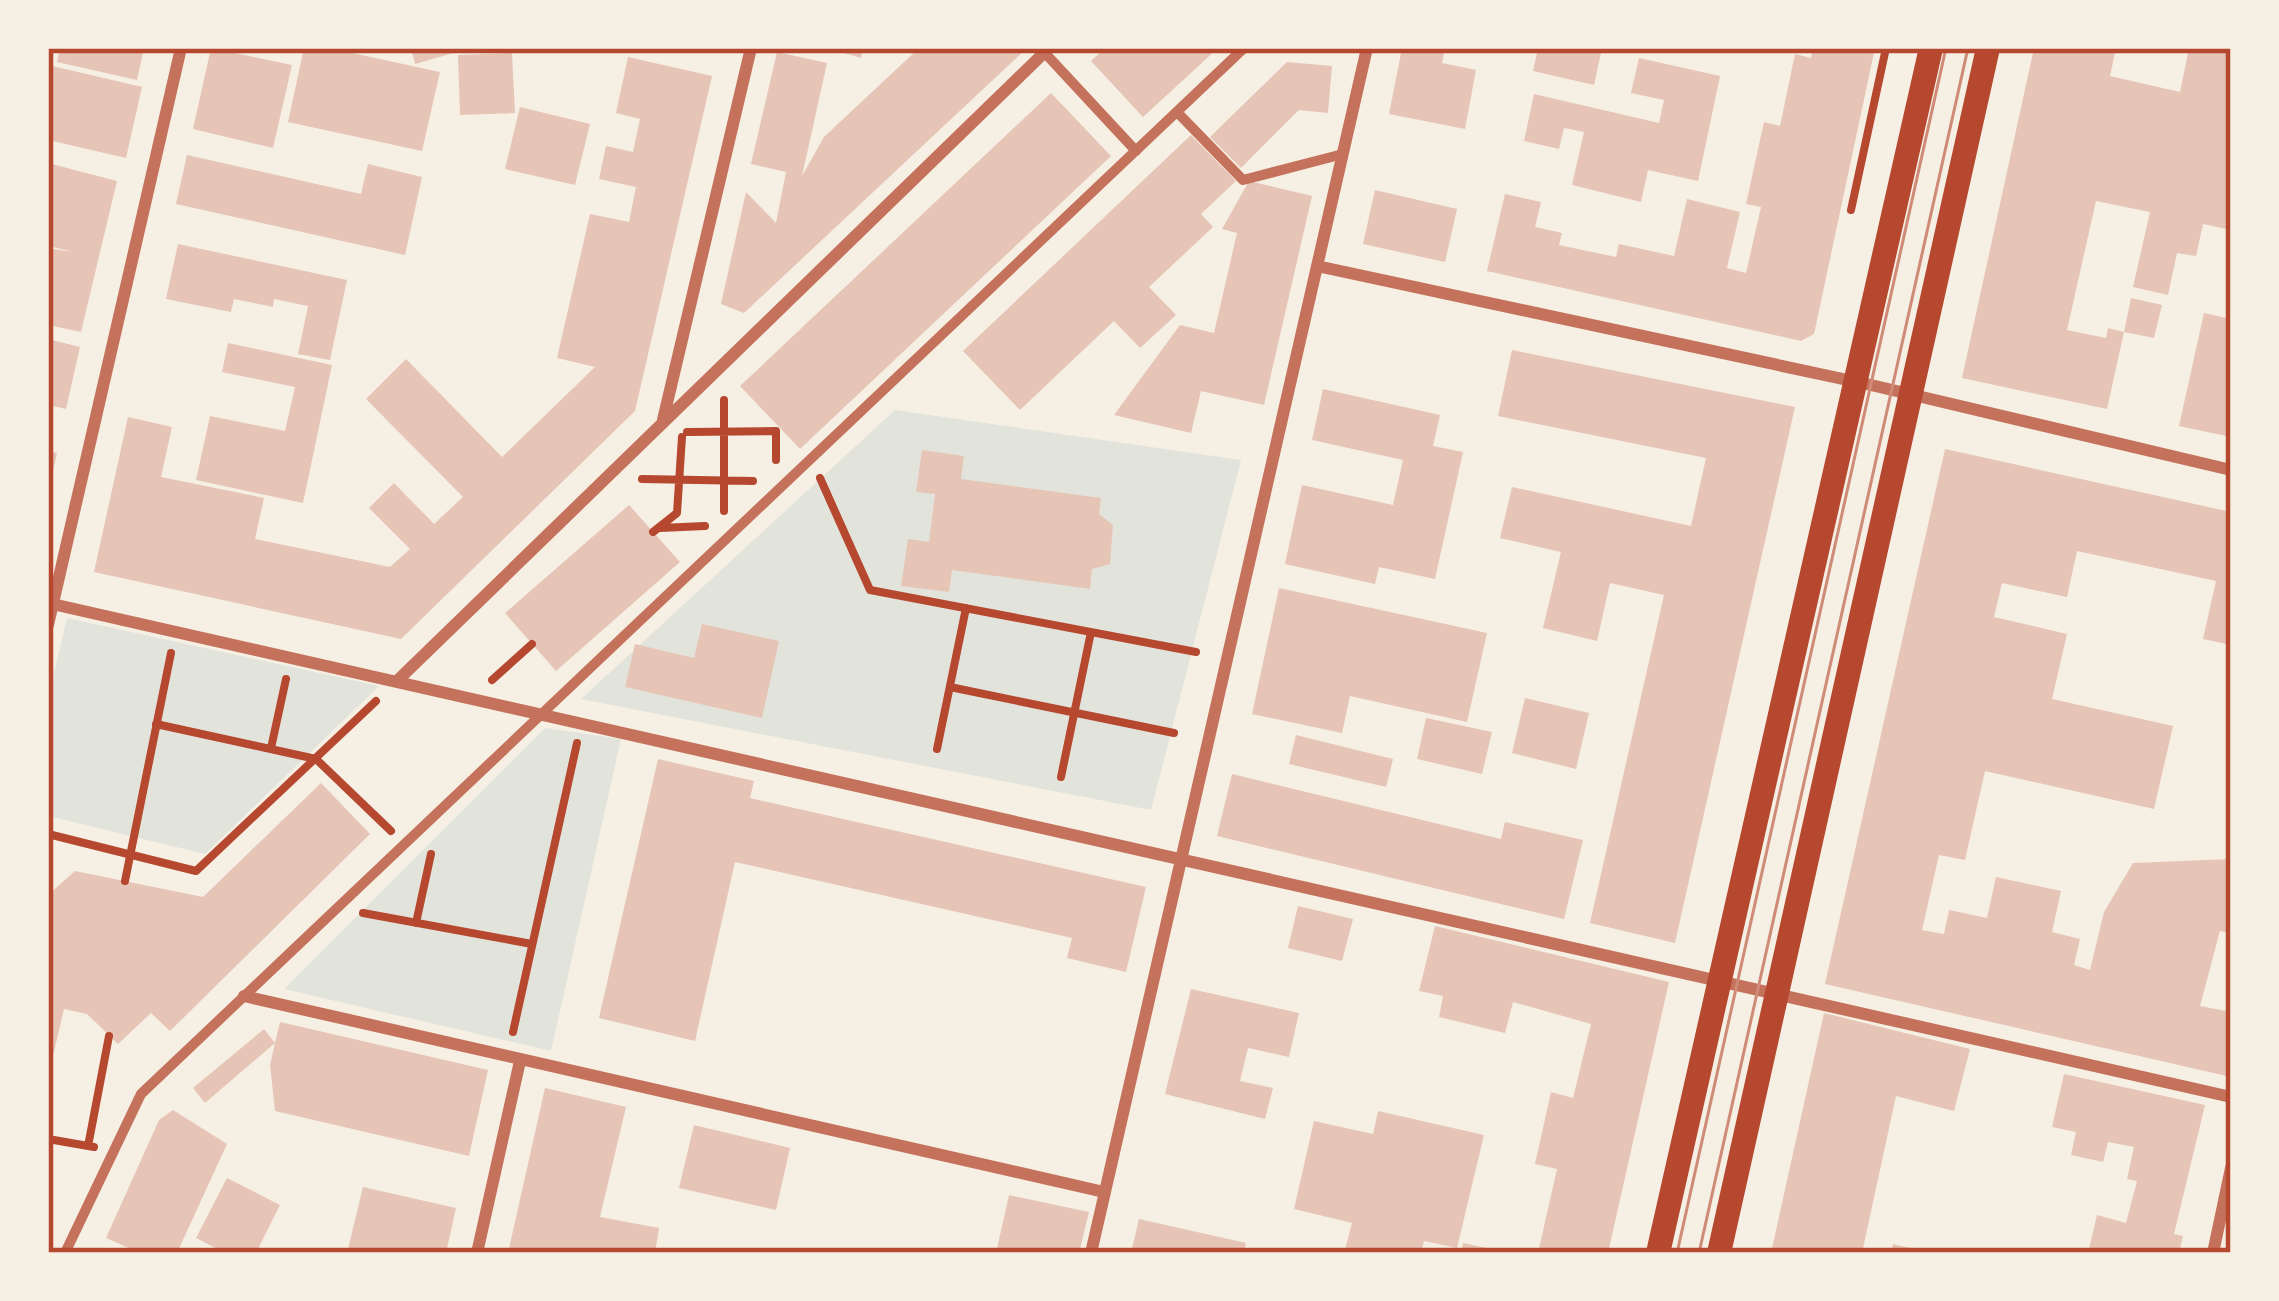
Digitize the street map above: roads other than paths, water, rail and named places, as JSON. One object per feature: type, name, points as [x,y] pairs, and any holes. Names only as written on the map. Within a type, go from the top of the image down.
[{"type":"main road","points":[[1658,1253],[1931,48]]},
{"type":"main road","points":[[1719,1253],[1988,48]]},
{"type":"street","points":[[48,626],[182,48]]},
{"type":"street","points":[[663,420],[751,48]]},
{"type":"street","points":[[65,1253],[141,1094],[1244,48]]},
{"type":"street","points":[[1091,1253],[1367,48]]},
{"type":"street","points":[[398,680],[1047,50],[1136,151]]},
{"type":"street","points":[[1177,112],[1243,180],[1343,154]]},
{"type":"street","points":[[1317,266],[1911,394],[2231,470]]},
{"type":"street","points":[[51,603],[2231,1097]]},
{"type":"street","points":[[244,996],[1104,1192]]},
{"type":"street","points":[[477,1253],[514,1059]]},
{"type":"street","points":[[2213,1253],[2231,1168]]},
{"type":"tram line","points":[[1677,1253],[1946,48]]},
{"type":"tram line","points":[[1699,1253],[1968,48]]}]
